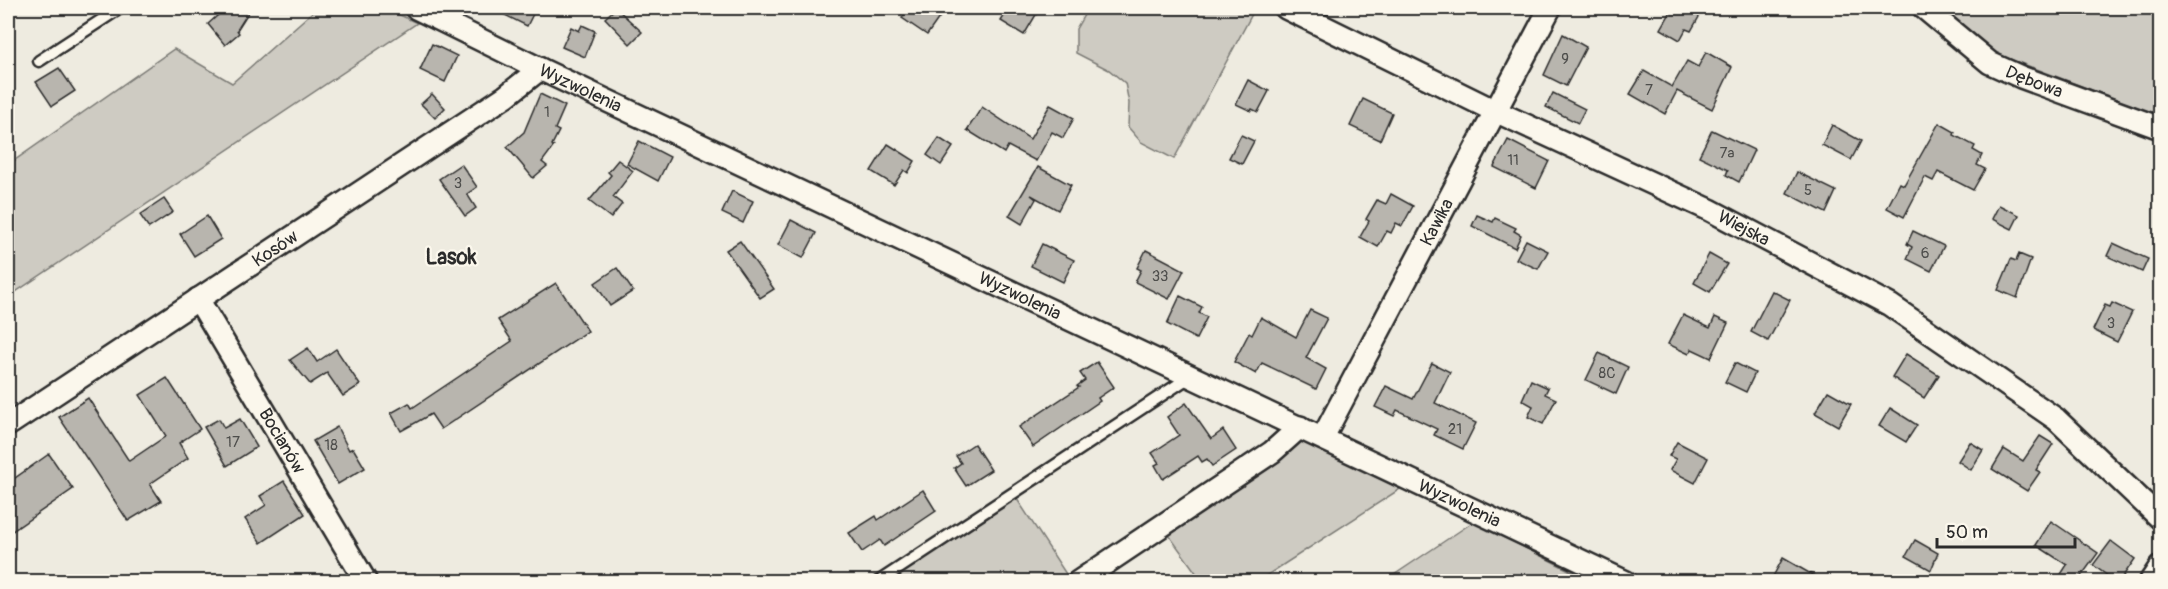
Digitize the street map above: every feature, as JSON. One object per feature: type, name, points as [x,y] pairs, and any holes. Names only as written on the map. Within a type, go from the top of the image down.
[{"type":"street","name":"Wyzwolenia","points":[[416,8],[540,69],[1626,582]]},
{"type":"street","name":"Wiejska","points":[[1286,8],[1495,111],[1710,210],[1890,305],[2056,419],[2160,518]]},
{"type":"street","name":"Kawika","points":[[1323,437],[1550,8]]},
{"type":"street","name":"Dębowa","points":[[1924,8],[1990,63],[2160,128]]},
{"type":"street","name":"Kosów","points":[[8,425],[506,96],[540,69]]},
{"type":"street","name":"Bocianów","points":[[198,299],[366,582]]},
{"type":"street","points":[[1078,582],[1272,452],[1300,427]]},
{"type":"street","points":[[2150,582],[2160,567]]},
{"type":"lane","points":[[39,61],[120,8]]},
{"type":"lane","points":[[878,582],[1191,376]]},
{"type":"shaded area","points":[[317,8],[385,8],[417,23],[8,297],[8,165],[174,49],[232,83]]},
{"type":"shaded area","points":[[1088,8],[1238,8],[1252,14],[1174,159],[1141,142],[1128,127],[1129,103],[1125,83],[1109,70],[1076,53],[1076,29]]},
{"type":"shaded area","points":[[1943,8],[2160,8],[2160,116],[1997,54]]},
{"type":"shaded area","points":[[1302,440],[1400,489],[1258,581],[1202,581],[1168,534]]},
{"type":"shaded area","points":[[1015,496],[1068,577],[1061,582],[888,582]]},
{"type":"shaded area","points":[[1473,522],[1573,572],[1559,582],[1385,581]]},
{"type":"building","points":[[226,8],[251,8],[237,30],[239,33],[225,45],[208,24]]},
{"type":"building","points":[[491,8],[536,8],[527,26]]},
{"type":"building","points":[[616,8],[642,32],[630,44],[605,18]]},
{"type":"building","points":[[909,8],[946,8],[927,35],[902,18]]},
{"type":"building","points":[[1009,8],[1040,8],[1024,35],[1001,21]]},
{"type":"building","points":[[1673,8],[1704,8],[1691,31],[1686,29],[1680,40],[1661,29]]},
{"type":"building","points":[[582,25],[595,31],[585,57],[562,47],[571,27],[579,31]]},
{"type":"building","points":[[1563,34],[1586,47],[1566,86],[1544,75]]},
{"type":"building","points":[[432,44],[457,56],[445,82],[420,70]]},
{"type":"building","points":[[1706,52],[1732,67],[1712,109],[1677,91],[1665,114],[1630,94],[1644,71],[1672,87],[1687,61],[1698,67]]},
{"type":"building","points":[[59,68],[75,91],[52,106],[36,82]]},
{"type":"building","points":[[1248,80],[1269,91],[1258,112],[1236,104]]},
{"type":"building","points":[[1553,93],[1585,109],[1578,123],[1546,107]]},
{"type":"building","points":[[432,94],[445,108],[435,118],[421,104]]},
{"type":"building","points":[[540,94],[565,106],[555,129],[559,131],[552,145],[554,146],[542,162],[547,166],[533,178],[507,147],[524,132]]},
{"type":"building","points":[[1363,99],[1392,113],[1380,140],[1350,126]]},
{"type":"building","points":[[1050,105],[1074,118],[1063,138],[1052,132],[1036,161],[1008,146],[1004,153],[967,130],[982,107],[1030,139]]},
{"type":"building","points":[[1939,123],[1955,132],[1954,135],[1975,146],[1973,150],[1982,155],[1977,165],[1985,169],[1973,190],[1938,172],[1933,181],[1925,177],[1904,217],[1887,208],[1900,183],[1904,185]]},
{"type":"building","points":[[1832,125],[1861,141],[1851,160],[1822,145]]},
{"type":"building","points":[[1712,130],[1754,150],[1739,182],[1726,175],[1728,170],[1699,156]]},
{"type":"building","points":[[1241,135],[1254,141],[1242,164],[1229,158]]},
{"type":"building","points":[[939,138],[953,147],[941,165],[927,155]]},
{"type":"building","points":[[1508,140],[1549,161],[1536,188],[1494,167]]},
{"type":"building","points":[[639,141],[670,157],[658,181],[627,164]]},
{"type":"building","points":[[888,144],[915,161],[908,173],[904,170],[894,185],[871,171]]},
{"type":"building","points":[[618,160],[633,171],[613,197],[622,204],[611,218],[589,201],[611,175],[608,172]]},
{"type":"building","points":[[461,164],[477,187],[467,194],[476,208],[465,216],[439,179]]},
{"type":"building","points":[[1038,167],[1071,185],[1058,210],[1031,195],[1036,199],[1022,224],[1009,216]]},
{"type":"building","points":[[1797,172],[1836,191],[1826,213],[1787,193]]},
{"type":"building","points":[[732,191],[753,201],[743,223],[722,213]]},
{"type":"building","points":[[1391,194],[1413,206],[1402,226],[1396,223],[1391,233],[1387,231],[1378,247],[1360,237],[1369,221],[1366,219],[1377,200],[1386,204]]},
{"type":"building","points":[[164,199],[173,212],[149,228],[140,215]]},
{"type":"building","points":[[1999,205],[2019,215],[2012,229],[1992,219]]},
{"type":"building","points":[[1477,215],[1493,222],[1495,218],[1516,228],[1514,231],[1521,235],[1515,248],[1472,226]]},
{"type":"building","points":[[207,216],[221,239],[194,256],[180,234]]},
{"type":"building","points":[[791,220],[816,233],[803,258],[778,245]]},
{"type":"building","points":[[1913,231],[1944,246],[1931,271],[1907,259],[1912,247],[1907,244]]},
{"type":"building","points":[[1526,240],[1548,251],[1538,269],[1516,259]]},
{"type":"building","points":[[740,241],[774,289],[760,298],[726,250]]},
{"type":"building","points":[[2113,243],[2148,259],[2142,272],[2107,256]]},
{"type":"building","points":[[1042,244],[1074,260],[1063,282],[1031,266]]},
{"type":"building","points":[[1146,250],[1184,270],[1169,299],[1135,282],[1141,270],[1137,268]]},
{"type":"building","points":[[1709,254],[1727,264],[1710,292],[1694,283]]},
{"type":"building","points":[[2019,254],[2031,259],[2017,298],[1998,290],[2011,259],[2016,261]]},
{"type":"building","points":[[617,268],[633,291],[610,306],[595,283]]},
{"type":"building","points":[[556,283],[588,331],[441,429],[431,414],[401,431],[391,413],[409,403],[412,408],[512,341],[498,320]]},
{"type":"building","points":[[1772,291],[1790,300],[1768,341],[1751,332]]},
{"type":"building","points":[[1180,296],[1202,307],[1199,313],[1207,317],[1196,339],[1167,324]]},
{"type":"building","points":[[2112,303],[2132,312],[2117,342],[2093,330],[2105,305],[2110,307]]},
{"type":"building","points":[[1310,310],[1327,318],[1306,358],[1326,369],[1316,389],[1262,363],[1256,374],[1234,362],[1249,333],[1252,335],[1261,317],[1296,337]]},
{"type":"building","points":[[1683,315],[1710,328],[1715,317],[1728,323],[1711,358],[1692,349],[1689,354],[1668,344]]},
{"type":"building","points":[[308,348],[317,362],[336,349],[360,385],[343,396],[327,373],[310,384],[290,360]]},
{"type":"building","points":[[1599,353],[1628,367],[1616,394],[1586,380]]},
{"type":"building","points":[[1906,354],[1939,375],[1924,398],[1892,377]]},
{"type":"building","points":[[1097,362],[1114,387],[1098,398],[1100,401],[1033,447],[1019,427],[1079,387],[1077,386],[1085,380],[1080,373]]},
{"type":"building","points":[[1432,363],[1450,372],[1435,403],[1476,423],[1463,449],[1434,435],[1437,429],[1397,410],[1394,416],[1375,407],[1386,386],[1413,399]]},
{"type":"building","points":[[1735,363],[1755,373],[1746,392],[1725,382]]},
{"type":"building","points":[[167,378],[200,429],[179,443],[188,458],[150,484],[161,501],[128,521],[59,417],[88,398],[129,461],[166,436],[140,395]]},
{"type":"building","points":[[1531,380],[1548,388],[1545,394],[1556,399],[1543,424],[1528,417],[1533,406],[1522,400]]},
{"type":"building","points":[[1828,391],[1851,404],[1838,426],[1815,413]]},
{"type":"building","points":[[1186,403],[1211,439],[1223,430],[1236,450],[1212,466],[1207,459],[1202,462],[1198,456],[1163,479],[1155,465],[1159,463],[1152,453],[1179,435],[1167,417]]},
{"type":"building","points":[[1890,408],[1917,425],[1906,442],[1879,426]]},
{"type":"building","points":[[219,419],[224,428],[240,419],[257,447],[227,466],[204,427]]},
{"type":"building","points":[[337,427],[349,450],[353,448],[365,468],[338,484],[313,441]]},
{"type":"building","points":[[2040,436],[2053,444],[2036,470],[2040,472],[2027,491],[1992,469],[2004,449],[2023,461]]},
{"type":"building","points":[[1677,442],[1708,458],[1695,483],[1670,470],[1676,459],[1669,456]]},
{"type":"building","points":[[1970,442],[1983,450],[1971,470],[1958,461]]},
{"type":"building","points":[[974,444],[991,470],[966,486],[954,468],[961,463],[956,456]]},
{"type":"building","points":[[49,454],[73,489],[8,534],[8,483]]},
{"type":"building","points":[[284,481],[305,514],[261,543],[245,519],[266,505],[260,496]]},
{"type":"building","points":[[923,490],[936,511],[884,546],[880,540],[862,552],[849,533],[876,516],[878,520]]},
{"type":"building","points":[[2051,521],[2098,553],[2077,582],[2056,582],[2067,565],[2036,545]]},
{"type":"building","points":[[1915,540],[1938,553],[1931,570],[1906,556]]},
{"type":"building","points":[[2111,541],[2135,559],[2119,582],[2093,565]]},
{"type":"building","points":[[1783,558],[1825,582],[1770,582]]},
{"type":"district","name":"Lasok","points":[[451,257]]}]
